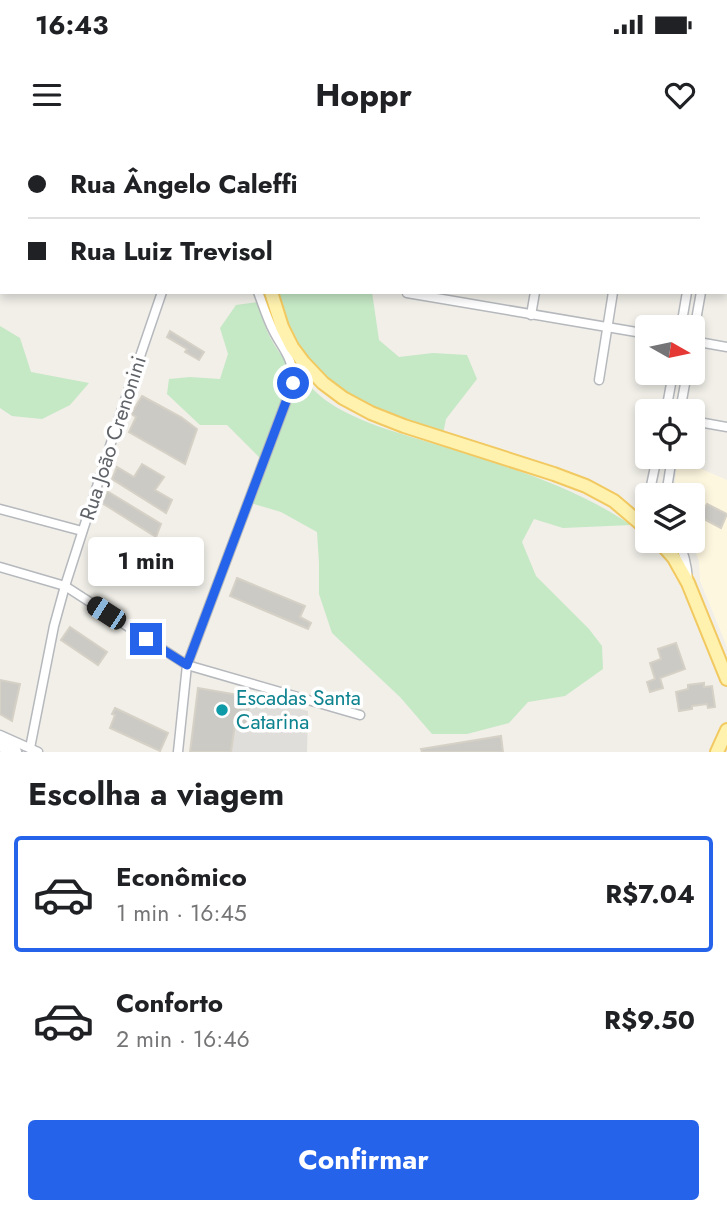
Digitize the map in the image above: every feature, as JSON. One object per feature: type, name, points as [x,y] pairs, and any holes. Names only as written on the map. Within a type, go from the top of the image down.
[{"type":"main road","points":[[272,294],[282,327],[292,347],[323,383],[343,398],[404,426],[586,486],[614,501],[635,519]]},
{"type":"main road","points":[[670,553],[688,583],[727,678]]},
{"type":"main road","points":[[717,752],[727,730]]},
{"type":"main road","points":[[0,742],[16,752]]},
{"type":"street","name":"Rua João Crenonini","points":[[34,750],[54,626],[65,586],[161,294]]},
{"type":"street","points":[[178,752],[187,665],[293,383],[293,369],[288,354],[275,333],[259,294]]},
{"type":"street","points":[[412,294],[635,332]]},
{"type":"street","points":[[456,303],[457,294]]},
{"type":"street","points":[[531,315],[535,294]]},
{"type":"street","points":[[599,380],[613,294]]},
{"type":"street","points":[[683,315],[687,294]]},
{"type":"street","points":[[697,315],[701,294]]},
{"type":"street","points":[[705,342],[727,347]]},
{"type":"street","points":[[705,423],[727,427]]},
{"type":"street","points":[[0,509],[82,531]]},
{"type":"street","points":[[684,553],[688,583]]},
{"type":"street","points":[[0,567],[65,586],[187,665],[360,715]]},
{"type":"street","points":[[0,742],[34,750]]},
{"type":"shaded area","points":[[677,469],[701,469],[727,480],[727,647],[700,581],[696,553],[705,553],[705,483],[675,483]]},
{"type":"shaded area","points":[[250,697],[308,711],[307,752],[231,752],[235,723],[246,725]]},
{"type":"green space","points":[[278,294],[372,294],[379,340],[399,357],[433,353],[467,355],[477,379],[446,419],[443,434],[367,406],[333,385],[305,356],[289,325]]},
{"type":"green space","points":[[257,302],[268,333],[279,353],[330,404],[378,426],[541,479],[587,500],[631,525],[563,528],[534,519],[522,542],[536,576],[589,629],[602,646],[603,669],[565,696],[528,702],[509,723],[467,734],[432,734],[400,697],[332,633],[319,594],[317,532],[281,512],[251,503],[266,464],[227,425],[200,425],[167,394],[169,379],[220,379],[228,354],[220,328],[236,305]]},
{"type":"green space","points":[[0,326],[20,338],[31,372],[89,383],[70,405],[42,419],[12,416],[0,408]]},
{"type":"building","points":[[170,331],[204,352],[199,360],[167,337]]},
{"type":"building","points":[[142,396],[197,429],[185,464],[129,432],[136,417],[131,414]]},
{"type":"building","points":[[142,464],[164,477],[155,490],[172,500],[166,513],[112,479],[117,467],[134,477]]},
{"type":"building","points":[[107,491],[161,524],[156,537],[102,503]]},
{"type":"building","points":[[707,504],[727,514],[721,528],[705,520]]},
{"type":"building","points":[[237,578],[305,606],[300,617],[311,623],[308,629],[230,596]]},
{"type":"building","points":[[70,627],[107,652],[98,665],[61,640]]},
{"type":"building","points":[[676,643],[685,669],[660,678],[663,688],[650,692],[647,682],[655,679],[650,663],[661,659],[658,649]]},
{"type":"building","points":[[0,680],[20,684],[12,721],[0,714]]},
{"type":"building","points":[[704,683],[704,687],[712,686],[715,707],[708,708],[707,704],[679,711],[676,692],[688,689],[688,685]]},
{"type":"building","name":"Escadas Santa Catarina","points":[[198,688],[250,697],[246,726],[235,724],[231,752],[190,752]]},
{"type":"building","points":[[115,708],[168,733],[160,751],[110,728]]},
{"type":"building","points":[[501,736],[503,752],[422,752],[421,749]]},
{"type":"place","name":"Escadas Santa Catarina","points":[[222,710]]},
{"type":"route","points":[[146,639],[187,665],[293,383]]}]
